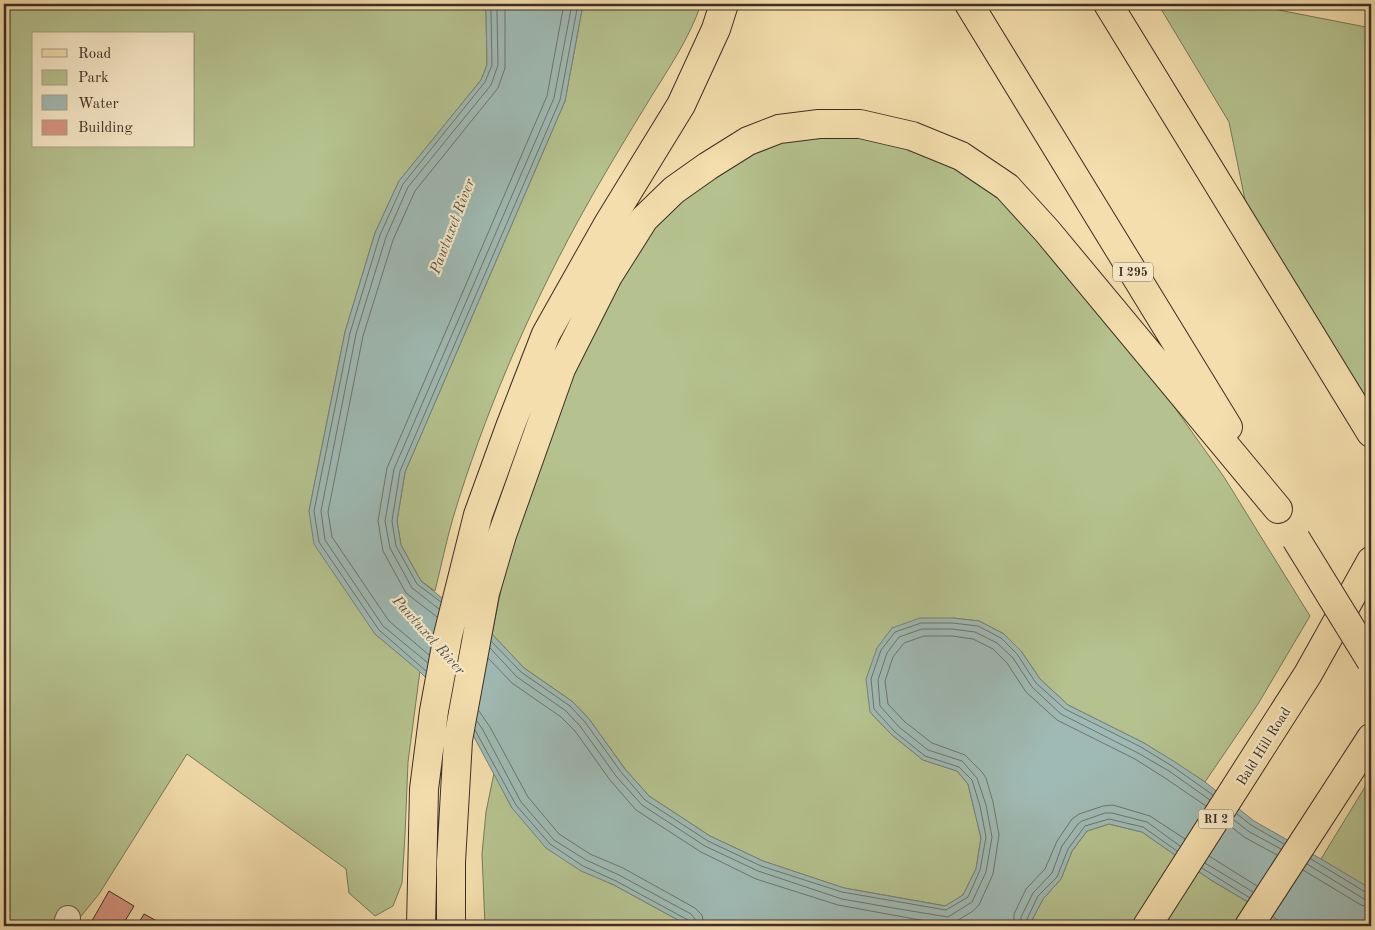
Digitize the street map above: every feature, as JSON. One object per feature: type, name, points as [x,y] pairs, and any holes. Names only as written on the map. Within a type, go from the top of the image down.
[{"type":"main road","points":[[421,926],[424,789],[434,711],[448,635],[478,515],[546,334],[608,224],[681,105],[716,29],[724,4]]},
{"type":"main road","name":"I 295","points":[[969,4],[1371,661]]},
{"type":"main road","points":[[1108,4],[1371,433]]},
{"type":"main road","points":[[452,926],[451,862],[458,740],[485,593],[502,535],[561,368],[608,276],[644,219],[674,190],[748,141],[779,129],[819,124],[860,124],[912,136],[961,156],[1007,187],[1047,231],[1278,509]]},
{"type":"main road","points":[[1348,395],[1371,423]]},
{"type":"main road","name":"Bald Hill Road","points":[[1147,926],[1308,674],[1371,561]]},
{"type":"main road","points":[[1249,926],[1371,738]]},
{"type":"green space","points":[[4,4],[482,4],[486,12],[487,65],[481,80],[399,181],[375,233],[345,332],[309,511],[375,634],[420,671],[408,762],[402,883],[393,906],[375,916],[349,893],[346,869],[187,754],[99,894],[73,926],[4,926]]},
{"type":"green space","points":[[583,4],[701,4],[679,52],[578,221],[524,329],[478,441],[450,527],[435,591],[421,581],[401,545],[397,521],[405,472],[565,101]]},
{"type":"green space","points":[[1158,4],[1258,4],[1263,7],[1371,28],[1371,423],[1250,224],[1229,122]]},
{"type":"green space","points":[[827,135],[869,137],[916,147],[961,167],[1000,198],[1128,346],[1170,401],[1224,477],[1310,616],[1258,704],[1205,782],[1144,743],[1068,705],[1040,679],[1021,651],[1004,634],[979,621],[953,618],[870,712],[892,735],[923,760],[957,771],[968,784],[981,838],[976,869],[963,895],[946,906],[844,888],[763,861],[710,836],[649,796],[625,769],[589,719],[573,702],[524,668],[492,634],[504,575],[518,521],[568,385],[599,318],[633,257],[657,222],[719,168],[786,140]]},
{"type":"green space","points":[[494,773],[512,808],[581,870],[614,885],[689,926],[485,926],[482,854],[486,812]]},
{"type":"green space","points":[[1371,777],[1371,891],[1321,859]]},
{"type":"green space","points":[[1109,824],[1142,832],[1211,880],[1278,920],[1281,926],[1034,926],[1032,920],[1043,899],[1061,879],[1072,851],[1087,831]]},
{"type":"water","name":"Pawtuxet River","points":[[482,4],[583,4],[565,101],[405,472],[397,521],[401,545],[421,581],[469,620],[492,634],[524,668],[573,702],[589,719],[625,769],[649,796],[710,836],[763,861],[844,888],[945,906],[963,895],[976,869],[981,838],[968,784],[957,771],[923,760],[892,735],[870,712],[866,679],[877,648],[892,628],[920,618],[953,618],[979,621],[1004,634],[1021,651],[1040,679],[1068,705],[1144,743],[1205,782],[1254,821],[1368,887],[1371,891],[1371,926],[1281,926],[1278,920],[1211,880],[1142,832],[1109,824],[1087,831],[1072,851],[1061,879],[1043,899],[1032,920],[1034,926],[689,926],[614,885],[581,871],[546,848],[512,808],[473,735],[450,702],[419,671],[375,634],[314,544],[309,511],[345,332],[375,233],[399,181],[481,80],[487,65],[486,12]]},
{"type":"building","points":[[109,891],[134,906],[122,926],[89,926]]},
{"type":"building","points":[[144,914],[166,926],[137,926]]}]
